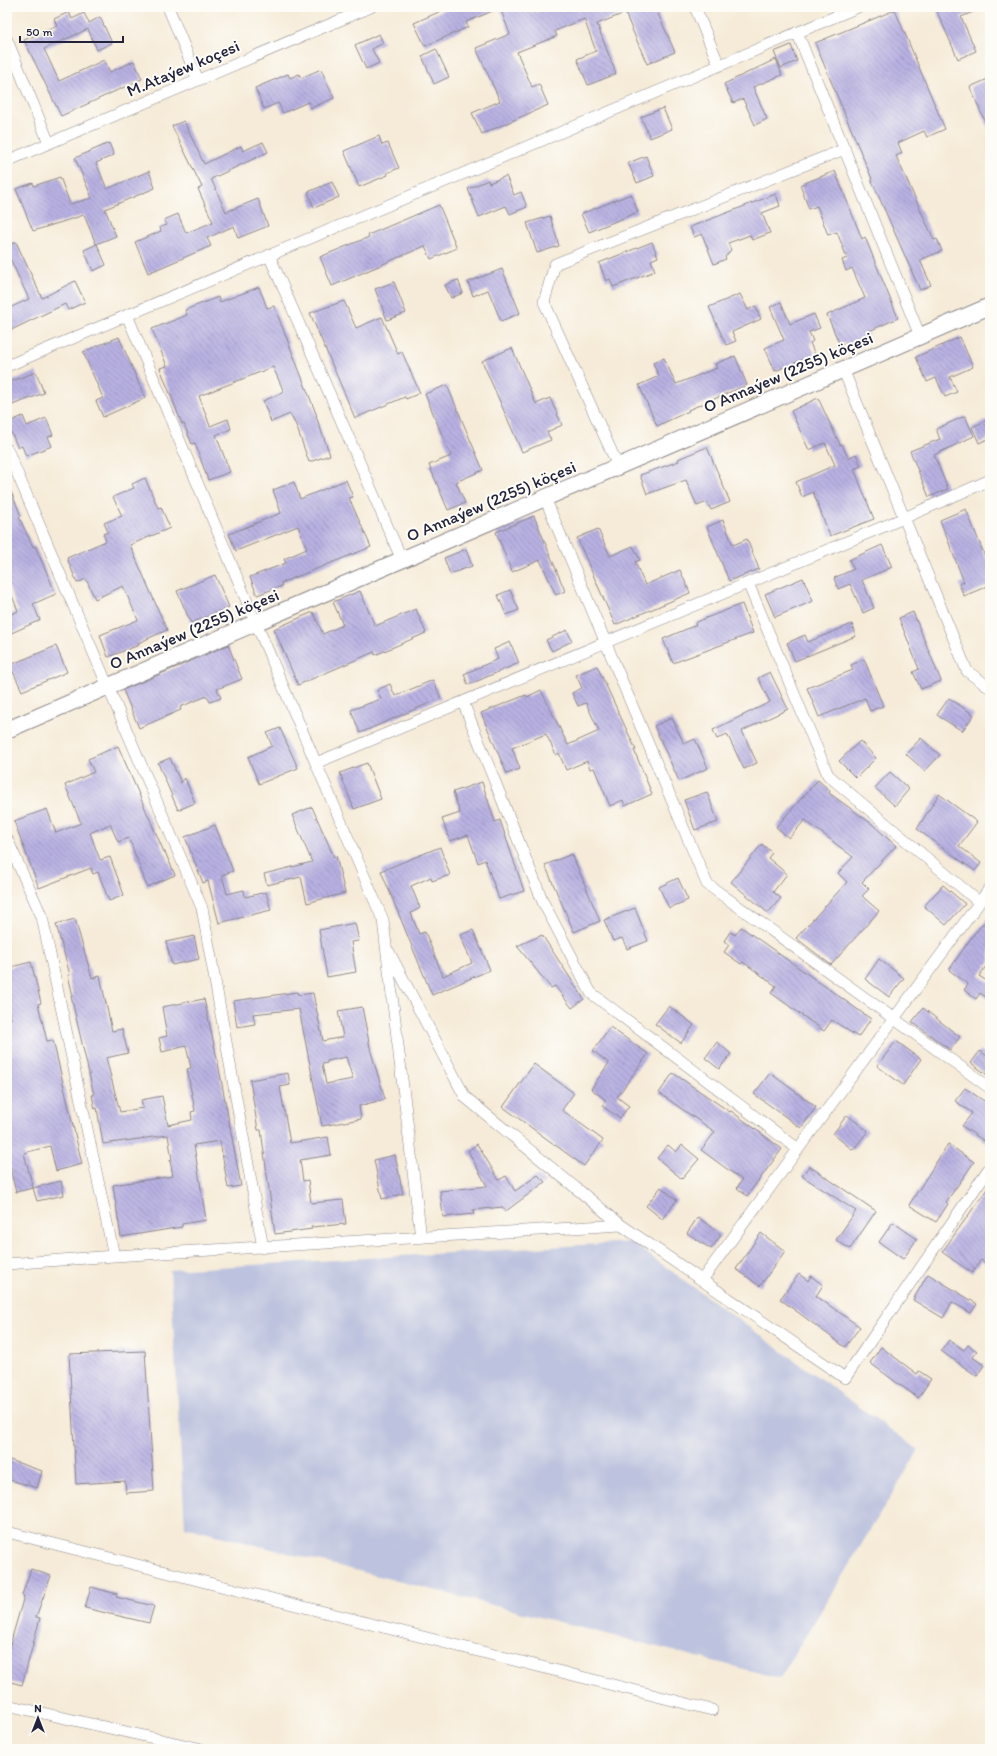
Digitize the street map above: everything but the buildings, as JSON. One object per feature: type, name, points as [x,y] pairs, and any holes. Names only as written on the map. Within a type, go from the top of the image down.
[{"type":"main road","name":"O Annaýew (2255) köçesi","points":[[7,730],[990,306]]},
{"type":"street","points":[[168,7],[198,80]]},
{"type":"street","name":"M.Ataýew koçesi","points":[[7,161],[371,7]]},
{"type":"street","points":[[695,7],[718,64]]},
{"type":"street","points":[[7,366],[718,64],[858,7]]},
{"type":"street","points":[[797,32],[920,336]]},
{"type":"street","points":[[7,40],[49,143]]},
{"type":"street","points":[[618,466],[544,302],[555,264],[845,149]]},
{"type":"street","points":[[270,255],[402,560]]},
{"type":"street","points":[[127,315],[256,623],[383,920],[422,1238]]},
{"type":"street","points":[[843,369],[967,671],[990,688]]},
{"type":"street","points":[[7,449],[202,908],[263,1248]]},
{"type":"street","points":[[316,764],[904,518],[990,480]]},
{"type":"street","points":[[546,498],[707,884],[990,1088]]},
{"type":"street","points":[[748,583],[828,775],[979,902]]},
{"type":"street","points":[[463,702],[543,902],[590,993],[798,1149]]},
{"type":"street","points":[[7,839],[42,917],[114,1256]]},
{"type":"street","points":[[702,1280],[990,888]]},
{"type":"street","points":[[386,946],[465,1097],[621,1225],[845,1378],[990,1167]]},
{"type":"street","points":[[7,1264],[114,1256],[621,1225]]},
{"type":"street","points":[[7,1532],[712,1710]]},
{"type":"street","points":[[7,1705],[202,1749]]},
{"type":"shaded area","points":[[631,1242],[919,1450],[780,1678],[185,1527],[170,1270]]}]
